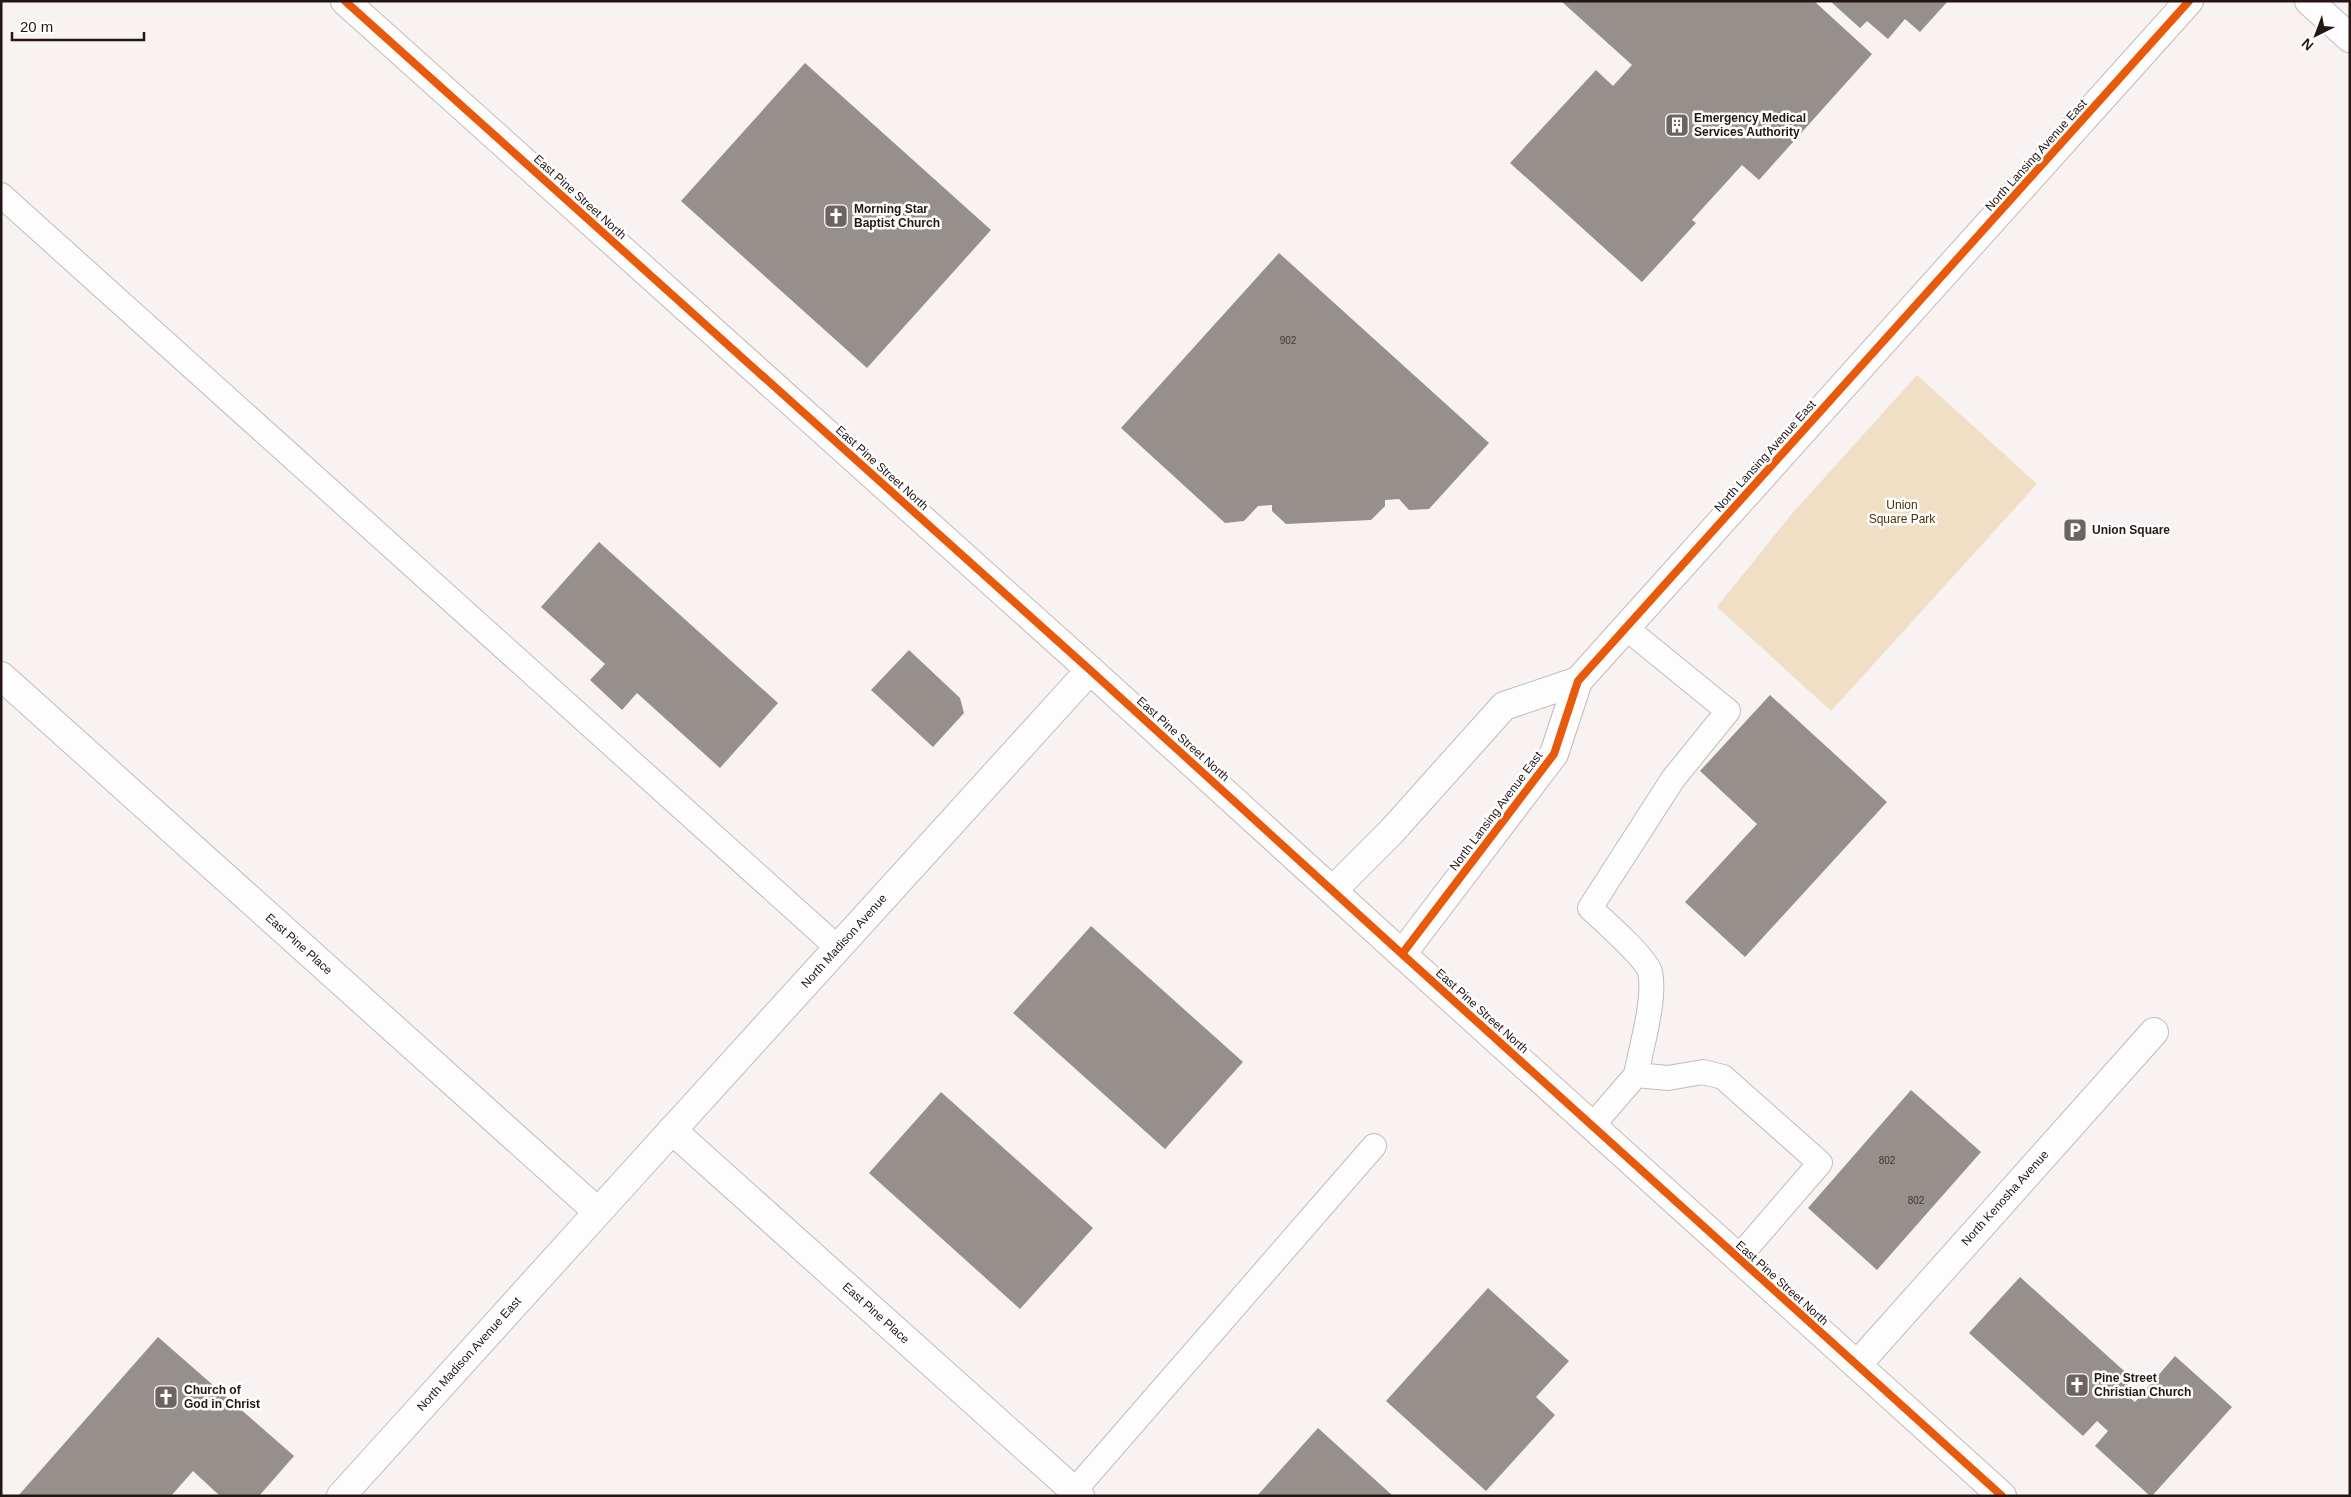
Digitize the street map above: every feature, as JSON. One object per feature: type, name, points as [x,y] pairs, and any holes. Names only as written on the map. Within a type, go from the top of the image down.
[{"type":"street","name":"East Pine Street North","points":[[346,1],[1090,670],[2002,1496]]},
{"type":"street","name":"North Lansing Avenue East","points":[[1402,954],[1554,754],[1578,682],[2189,1]]},
{"type":"street","points":[[2309,1],[2350,38]]},
{"type":"street","name":"North Madison Avenue","points":[[598,1212],[1090,670]]},
{"type":"street","name":"East Pine Place","points":[[1,676],[598,1212]]},
{"type":"street","points":[[1333,890],[1392,831],[1504,706],[1578,682]]},
{"type":"street","name":"North Kenosha Avenue","points":[[1857,1365],[2154,1032]]},
{"type":"street","name":"East Pine Place","points":[[672,1130],[1077,1493]]},
{"type":"street","name":"North Madison Avenue East","points":[[341,1496],[598,1212]]},
{"type":"lane","points":[[1,195],[838,948]]},
{"type":"lane","points":[[1592,1126],[1636,1075],[1650,1007],[1650,971],[1629,945],[1590,908],[1673,779],[1728,711],[1626,628]]},
{"type":"lane","points":[[1636,1075],[1668,1078],[1703,1072],[1723,1077],[1820,1163],[1738,1258]]},
{"type":"lane","points":[[1077,1493],[1374,1146]]},
{"type":"green space","name":"Union Square Park","points":[[1917,375],[2037,484],[1831,711],[1717,607],[1790,516]]},
{"type":"building","name":"Emergency Medical Services Authority","points":[[1561,1],[1814,1],[1872,54],[1759,180],[1742,165],[1692,220],[1696,223],[1642,282],[1510,163],[1596,70],[1613,86],[1632,65]]},
{"type":"building","points":[[1830,1],[1948,1],[1920,32],[1905,19],[1888,39],[1867,21],[1860,28]]},
{"type":"building","name":"Morning Star Baptist Church","points":[[805,63],[991,230],[867,368],[681,201]]},
{"type":"building","points":[[1279,253],[1489,443],[1429,509],[1409,510],[1399,499],[1385,500],[1385,506],[1371,520],[1286,524],[1272,511],[1272,505],[1258,506],[1244,521],[1225,523],[1121,428]]},
{"type":"building","points":[[599,542],[778,703],[720,768],[637,693],[622,710],[590,680],[605,664],[541,607]]},
{"type":"building","points":[[909,650],[960,698],[964,713],[933,747],[871,690]]},
{"type":"building","points":[[1770,695],[1887,802],[1745,957],[1685,902],[1757,824],[1700,771]]},
{"type":"building","points":[[1091,926],[1243,1062],[1165,1149],[1013,1013]]},
{"type":"building","points":[[1911,1090],[1981,1152],[1877,1270],[1808,1208]]},
{"type":"building","points":[[941,1092],[1093,1228],[1020,1309],[869,1173]]},
{"type":"building","name":"Pine Street Christian Church","points":[[2020,1277],[2133,1379],[2122,1391],[2135,1402],[2175,1356],[2232,1407],[2152,1496],[2095,1446],[2108,1431],[2097,1421],[2083,1436],[1969,1333]]},
{"type":"building","points":[[1488,1288],[1569,1361],[1536,1397],[1555,1415],[1486,1491],[1386,1401]]},
{"type":"building","name":"Church of God in Christ","points":[[158,1337],[294,1456],[259,1496],[220,1496],[193,1471],[171,1496],[18,1496]]},
{"type":"building","points":[[1318,1428],[1393,1496],[1257,1496]]},
{"type":"cycle path","points":[[345,1],[1090,670],[2002,1496]]},
{"type":"cycle path","points":[[1402,954],[1554,754],[1578,681],[2189,1]]},
{"type":"place","name":"Emergency Medical Services Authority","points":[[1677,125]]},
{"type":"place","name":"Morning Star Baptist Church","points":[[836,216]]},
{"type":"place","name":"Union Square","points":[[2075,530]]},
{"type":"place","name":"Pine Street Christian Church","points":[[2077,1385]]},
{"type":"place","name":"Church of God in Christ","points":[[166,1397]]}]
